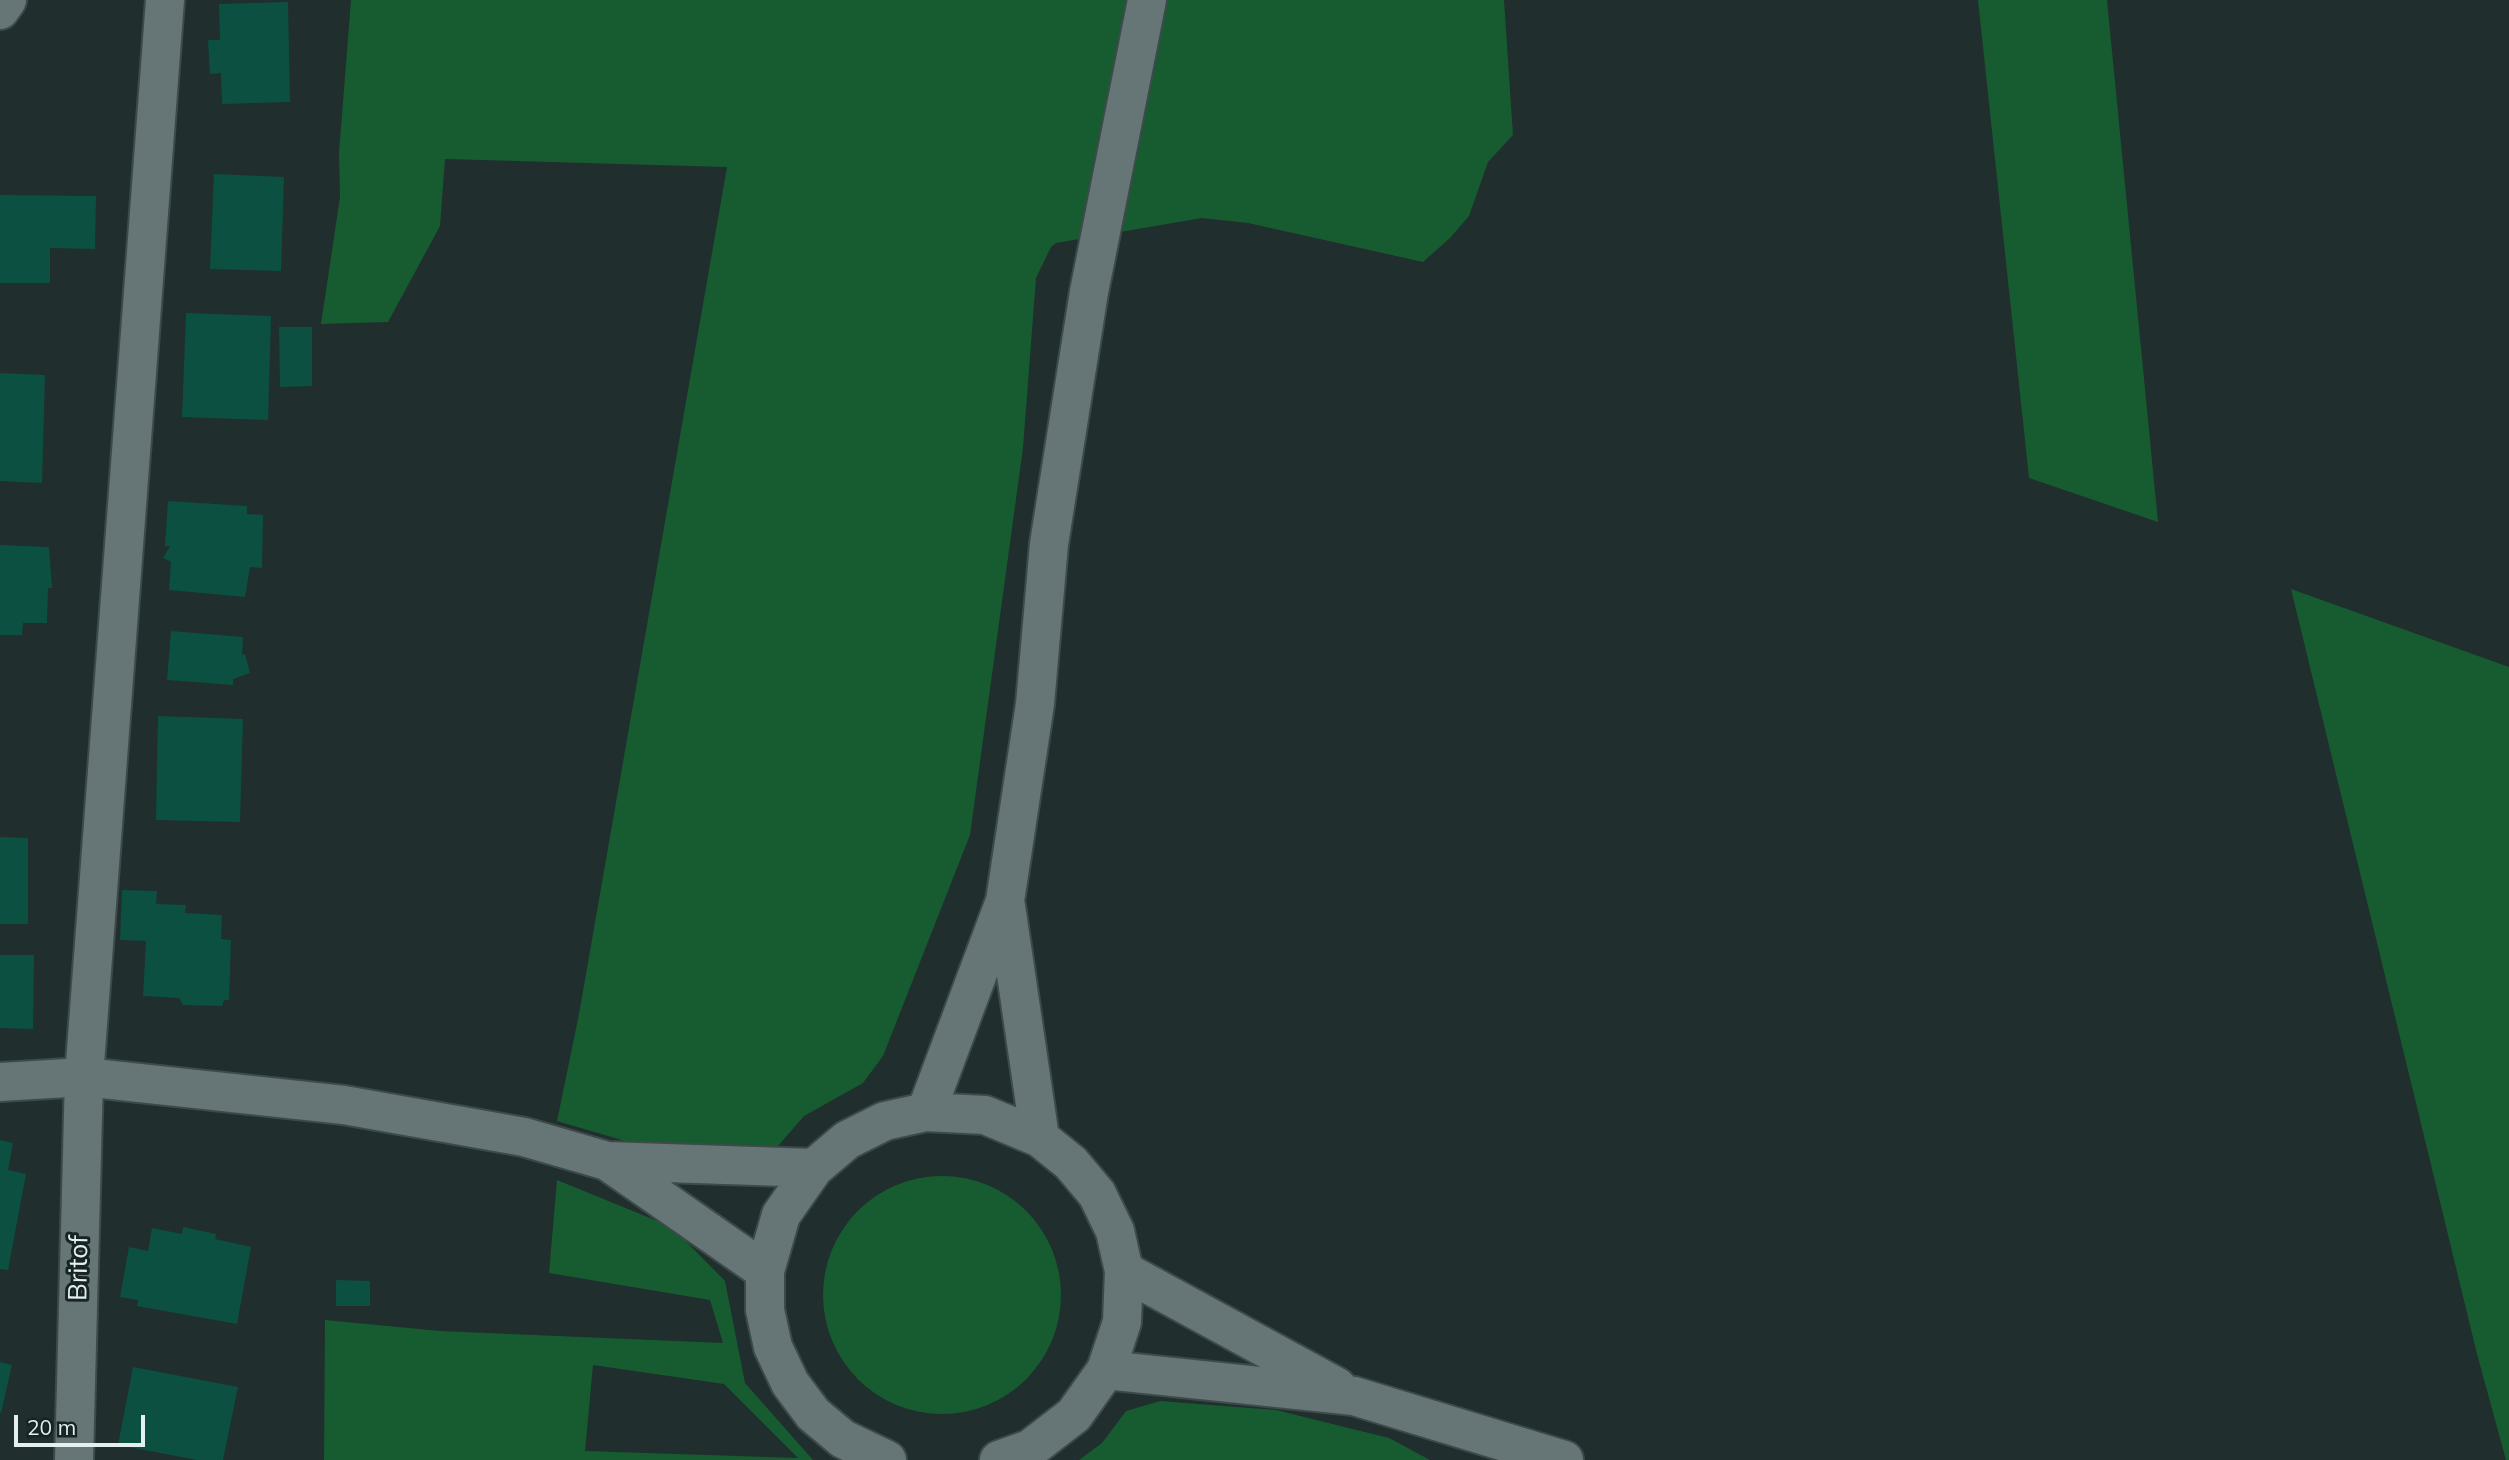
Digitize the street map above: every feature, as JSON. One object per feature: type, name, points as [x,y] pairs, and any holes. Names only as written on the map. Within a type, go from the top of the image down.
[{"type":"main road","points":[[0,10],[7,0]]},
{"type":"main road","name":"Britof","points":[[74,1460],[84,1077],[165,0]]},
{"type":"main road","points":[[926,1112],[1005,901],[1035,704],[1049,544],[1059,478],[1089,292],[1147,0]]},
{"type":"main road","points":[[1005,901],[1040,1138]]},
{"type":"main road","points":[[0,1082],[84,1077],[344,1105],[524,1137],[607,1161],[814,1167]]},
{"type":"main road","points":[[880,1459],[843,1439],[813,1414],[790,1383],[773,1347],[765,1310],[765,1271],[781,1215],[814,1167],[846,1140],[875,1125],[926,1112],[985,1115],[1040,1138],[1071,1163],[1097,1194],[1115,1231],[1124,1271],[1122,1322],[1105,1370],[1074,1415],[1030,1449],[999,1460]]},
{"type":"main road","points":[[607,1161],[765,1271]]},
{"type":"main road","points":[[1124,1271],[1354,1396]]},
{"type":"main road","points":[[1105,1370],[1354,1396],[1564,1460]]},
{"type":"green space","points":[[351,0],[1504,0],[1513,135],[1488,162],[1469,216],[1450,238],[1423,262],[1248,223],[1202,218],[1056,243],[1051,247],[1036,278],[1023,448],[970,835],[883,1056],[863,1083],[804,1116],[772,1153],[642,1146],[557,1121],[579,1014],[727,167],[445,159],[440,226],[388,322],[321,324],[340,197],[339,153]]},
{"type":"green space","points":[[1978,0],[2107,0],[2158,522],[2029,478]]},
{"type":"green space","points":[[2291,589],[2509,667],[2509,1460],[2506,1460],[2477,1354]]},
{"type":"green space","points":[[930,1176],[954,1176],[977,1181],[998,1190],[1018,1203],[1034,1219],[1056,1260],[1061,1295],[1059,1318],[1052,1341],[1034,1371],[1018,1387],[977,1409],[954,1414],[930,1414],[907,1409],[886,1400],[866,1387],[850,1371],[828,1330],[823,1307],[823,1283],[828,1260],[837,1239],[850,1219],[866,1203],[907,1181]]},
{"type":"green space","points":[[557,1180],[672,1227],[725,1281],[745,1383],[813,1460],[324,1460],[325,1320],[440,1331],[723,1343],[710,1300],[549,1273]],"holes":[[[593,1365],[724,1384],[798,1458],[585,1451]]]},
{"type":"green space","points":[[1160,1401],[1276,1410],[1389,1438],[1430,1460],[1079,1460],[1102,1443],[1126,1411]]},
{"type":"building","points":[[288,2],[290,102],[222,104],[221,73],[210,74],[208,40],[220,40],[219,4]]},
{"type":"building","points":[[214,174],[284,177],[281,271],[210,269]]},
{"type":"building","points":[[0,195],[96,196],[95,249],[50,248],[50,283],[0,283]]},
{"type":"building","points":[[186,313],[271,316],[268,420],[182,417]]},
{"type":"building","points":[[279,327],[312,327],[312,386],[280,387]]},
{"type":"building","points":[[0,373],[45,375],[42,483],[0,481]]},
{"type":"building","points":[[168,501],[247,506],[247,514],[263,515],[262,568],[250,567],[245,597],[169,590],[171,562],[163,558],[170,546],[165,546]]},
{"type":"building","points":[[0,545],[49,547],[52,588],[48,588],[47,623],[23,623],[22,635],[0,635]]},
{"type":"building","points":[[171,631],[243,637],[242,655],[245,654],[250,673],[233,679],[233,685],[167,680]]},
{"type":"building","points":[[158,716],[243,719],[240,822],[156,820]]},
{"type":"building","points":[[0,837],[28,838],[28,924],[0,924]]},
{"type":"building","points":[[122,890],[157,891],[156,904],[186,905],[185,913],[222,915],[221,939],[231,940],[229,1000],[224,1000],[222,1006],[183,1005],[179,998],[143,996],[146,941],[120,940]]},
{"type":"building","points":[[0,955],[34,955],[33,1029],[0,1028]]},
{"type":"building","points":[[0,1140],[13,1143],[8,1170],[26,1174],[8,1270],[0,1269]]},
{"type":"building","points":[[183,1227],[216,1234],[215,1239],[251,1247],[237,1324],[137,1306],[138,1300],[120,1297],[129,1247],[148,1251],[152,1228],[182,1234]]},
{"type":"building","points":[[336,1280],[370,1281],[370,1306],[336,1306]]},
{"type":"building","points":[[0,1362],[12,1365],[1,1413],[0,1413]]},
{"type":"building","points":[[133,1367],[238,1387],[223,1460],[197,1460],[118,1445]]}]
